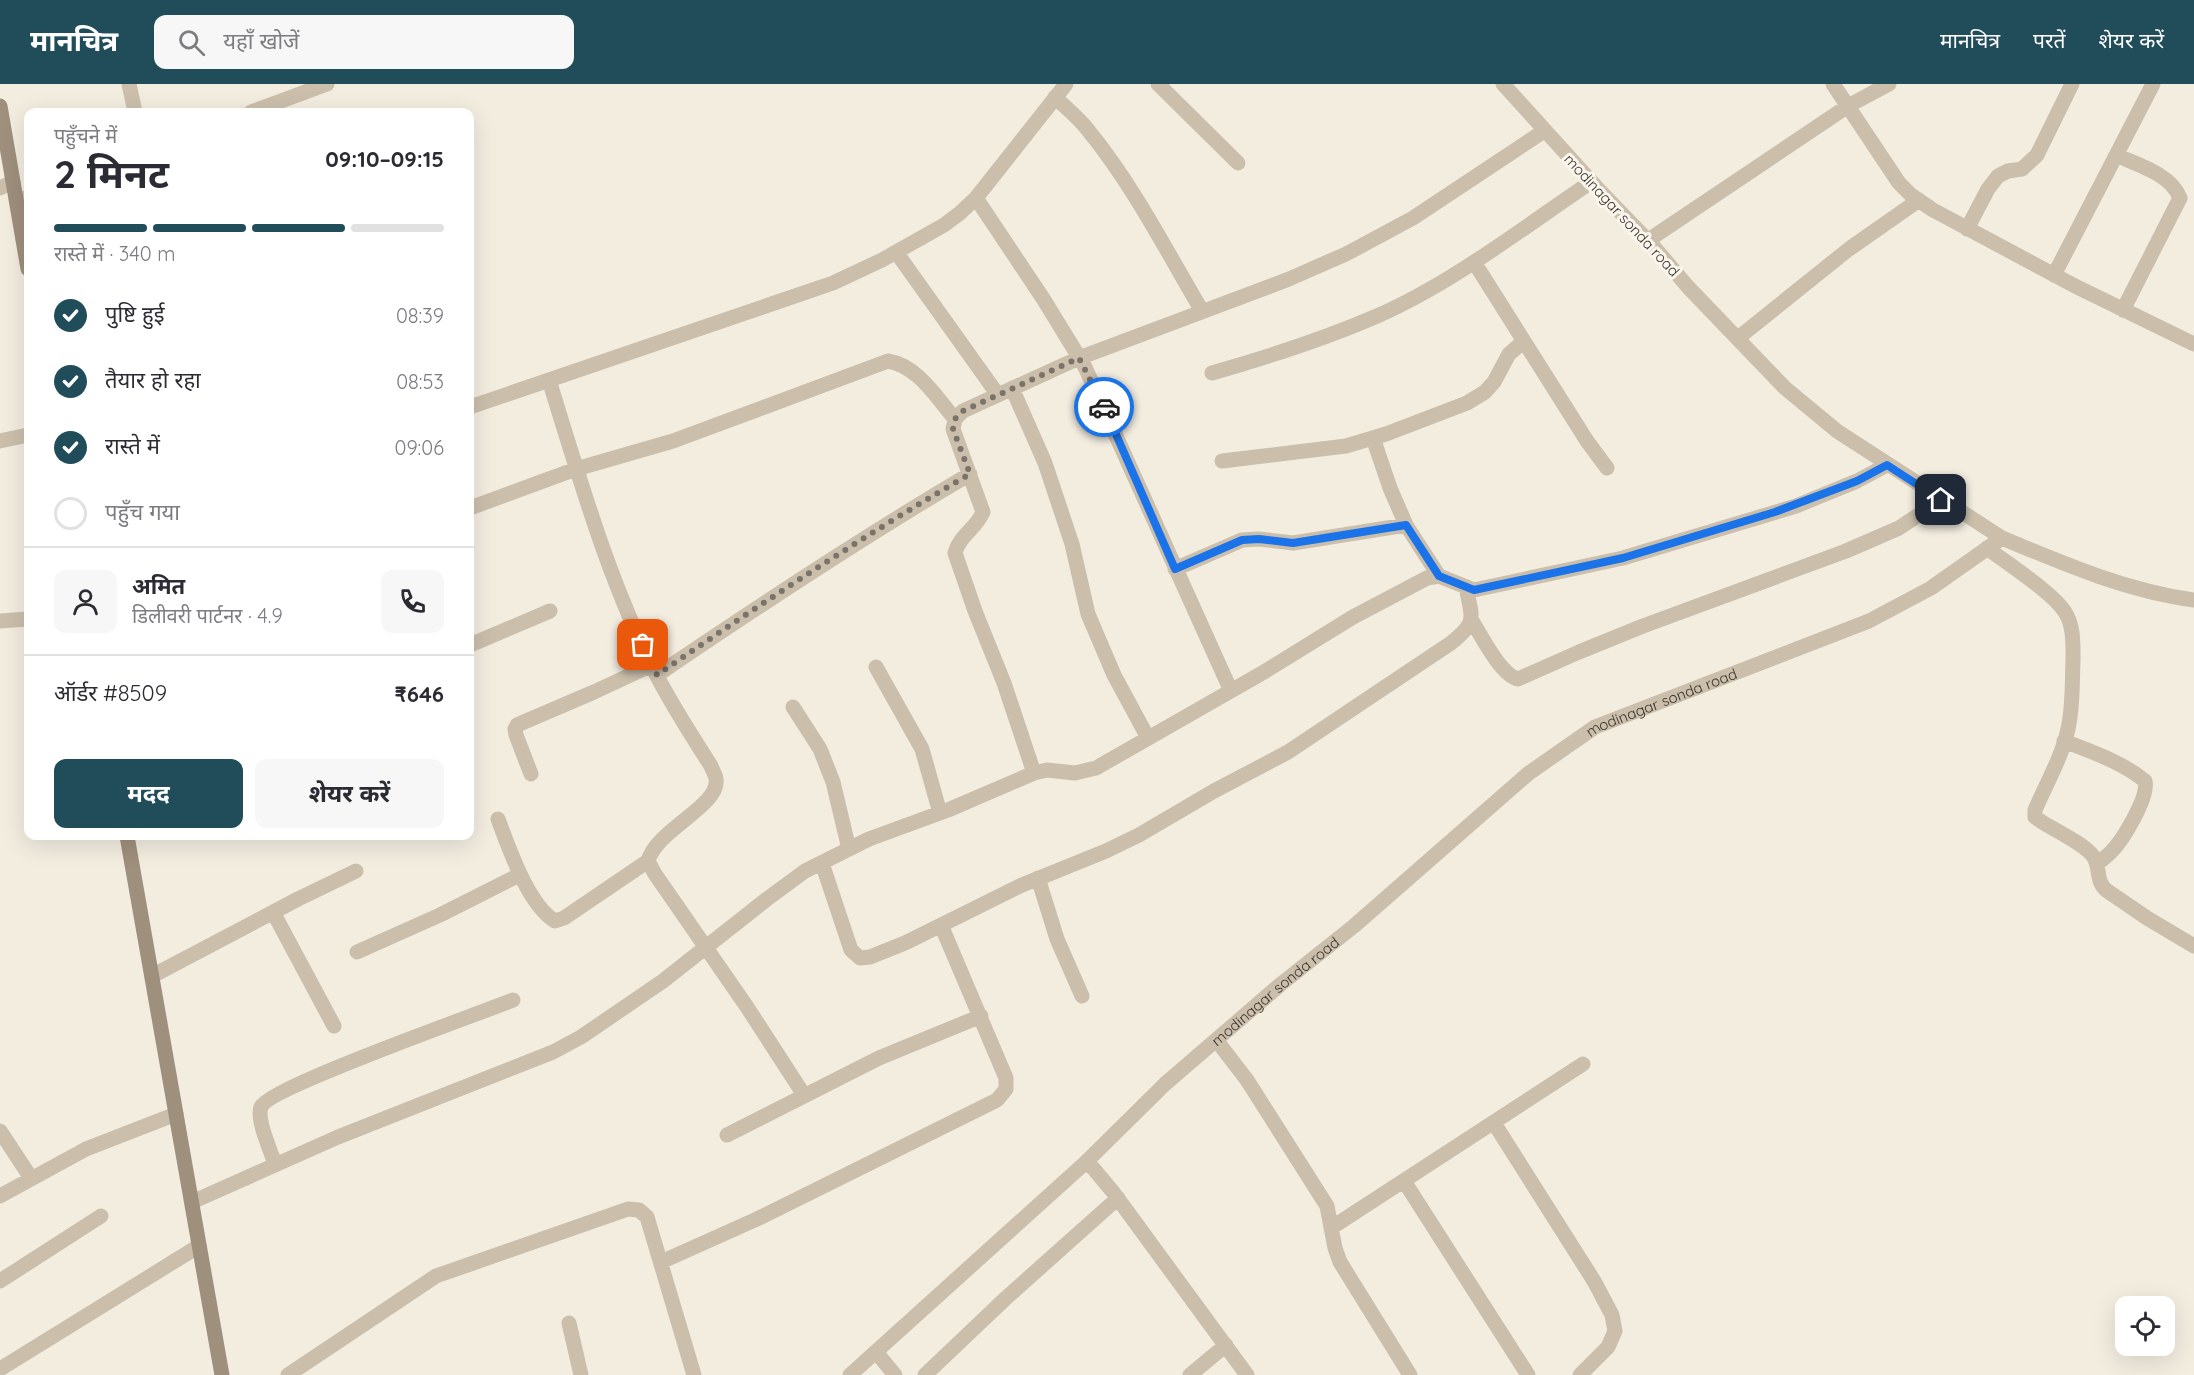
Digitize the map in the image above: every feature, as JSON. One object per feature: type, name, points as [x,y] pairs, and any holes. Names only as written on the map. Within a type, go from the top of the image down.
[{"type":"main road","points":[[0,106],[7,185],[23,199]]},
{"type":"main road","points":[[128,840],[222,1375]]},
{"type":"street","points":[[129,84],[134,108]]},
{"type":"street","points":[[474,406],[832,283],[896,252],[944,225],[976,198],[1066,84]]},
{"type":"street","points":[[1158,84],[1238,163]]},
{"type":"street","name":"modinagar sonda road","points":[[850,1375],[916,1314],[1089,1166],[1165,1084],[1281,984],[1354,926],[1529,773],[1594,727],[1869,621],[1931,588],[2002,538],[1837,431],[1785,388],[1591,182],[1503,84]]},
{"type":"street","points":[[1833,84],[1899,183],[1933,210],[2123,310],[2192,340]]},
{"type":"street","points":[[1647,241],[1848,106],[1889,84]]},
{"type":"street","points":[[1967,229],[1988,189],[1998,176],[2008,171],[2022,169],[2037,155],[2072,84]]},
{"type":"street","points":[[2054,275],[2153,84]]},
{"type":"street","points":[[261,108],[318,86]]},
{"type":"street","points":[[1055,98],[1087,128],[1110,159],[1151,223],[1202,311]]},
{"type":"street","points":[[1034,773],[956,553],[957,544],[979,522],[983,512],[953,429],[955,419],[963,411],[1079,358],[1289,279],[1355,249],[1413,218],[1544,131]]},
{"type":"street","points":[[2116,154],[2166,179],[2176,188],[2180,198],[2123,310]]},
{"type":"street","points":[[1212,373],[1310,342],[1378,316],[1455,274],[1591,182]]},
{"type":"street","points":[[976,198],[1044,300],[1079,358],[1108,415],[1231,691]]},
{"type":"street","points":[[1738,338],[1850,249],[1919,200]]},
{"type":"street","points":[[896,252],[1005,391],[1044,463],[1072,544],[1088,614],[1114,675],[1148,738]]},
{"type":"street","points":[[1474,262],[1523,342],[1607,468]]},
{"type":"street","points":[[1222,461],[1346,446],[1467,403],[1485,392],[1494,382],[1509,354],[1523,342]]},
{"type":"street","points":[[474,507],[576,469],[673,441],[888,361],[899,363],[913,370],[955,419]]},
{"type":"street","points":[[498,819],[519,875],[547,916],[555,921],[564,918],[648,861],[651,850],[660,840],[705,803],[715,790],[716,779],[711,766],[655,670],[625,606],[593,524],[549,380]]},
{"type":"street","points":[[0,441],[24,436]]},
{"type":"street","points":[[1373,438],[1390,488],[1406,525],[1439,576]]},
{"type":"street","points":[[192,1202],[338,1137],[553,1052],[581,1037],[636,1000],[806,871],[869,839],[940,813],[1034,773],[1047,770],[1076,773],[1095,768],[1231,691],[1353,616],[1427,578],[1439,576],[1474,590],[1634,554],[1796,506],[1857,481],[1887,465]]},
{"type":"street","points":[[531,774],[516,735],[517,725],[594,692],[655,670],[887,522],[970,474]]},
{"type":"street","points":[[1466,587],[1472,621],[1503,669],[1510,677],[1518,679],[1643,626],[1846,551],[1899,528],[1941,500]]},
{"type":"street","points":[[1175,569],[1242,540],[1259,539],[1293,543],[1406,525]]},
{"type":"street","points":[[2002,538],[2115,582],[2171,597],[2194,600]]},
{"type":"street","points":[[1987,548],[2052,598],[2065,612],[2071,627],[2072,703],[2064,741],[2035,810],[2036,817],[2087,850],[2097,864],[2100,885],[2106,890],[2146,918],[2194,946]]},
{"type":"street","points":[[474,643],[550,611]]},
{"type":"street","points":[[0,621],[24,619]]},
{"type":"street","points":[[822,863],[851,950],[860,958],[870,957],[905,943],[1038,878],[1106,851],[1288,752],[1451,643],[1468,629],[1472,621]]},
{"type":"street","points":[[876,667],[922,749],[940,813]]},
{"type":"street","points":[[793,707],[820,750],[833,783],[849,849]]},
{"type":"street","points":[[2064,741],[2100,755],[2145,781],[2145,794],[2122,838],[2097,864]]},
{"type":"street","points":[[648,861],[705,948],[747,1006],[804,1095]]},
{"type":"street","points":[[152,976],[356,871]]},
{"type":"street","points":[[357,952],[440,915],[519,875]]},
{"type":"street","points":[[1038,878],[1057,939],[1082,996]]},
{"type":"street","points":[[273,912],[334,1026]]},
{"type":"street","points":[[661,1262],[757,1219],[997,1100],[1006,1089],[1006,1078],[941,925]]},
{"type":"street","points":[[275,1164],[260,1115],[262,1106],[270,1097],[332,1069],[513,1000]]},
{"type":"street","points":[[727,1135],[879,1058],[981,1016]]},
{"type":"street","points":[[1217,1041],[1247,1080],[1327,1206],[1340,1262],[1405,1373]]},
{"type":"street","points":[[1332,1228],[1583,1064]]},
{"type":"street","points":[[0,1196],[86,1149],[176,1114]]},
{"type":"street","points":[[1494,1123],[1594,1281],[1612,1315],[1615,1331],[1608,1347],[1580,1375]]},
{"type":"street","points":[[0,1131],[31,1178]]},
{"type":"street","points":[[1089,1166],[1116,1195],[1247,1375]]},
{"type":"street","points":[[1404,1181],[1527,1375]]},
{"type":"street","points":[[925,1375],[1116,1195]]},
{"type":"street","points":[[288,1375],[436,1276],[628,1209],[639,1210],[647,1217],[694,1375]]},
{"type":"street","points":[[0,1281],[101,1216]]},
{"type":"street","points":[[0,1369],[199,1246]]},
{"type":"street","points":[[569,1323],[581,1375]]},
{"type":"street","points":[[1190,1375],[1226,1345]]},
{"type":"street","points":[[876,1352],[891,1370]]},
{"type":"way so far","points":[[643,645],[657,675],[818,566],[887,522],[970,474],[953,429],[955,419],[963,411],[1079,358],[1104,407]]},
{"type":"route","points":[[1104,407],[1175,569],[1242,540],[1259,539],[1293,543],[1406,525],[1439,576],[1474,590],[1623,558],[1796,506],[1857,481],[1887,465],[1941,500]]}]
